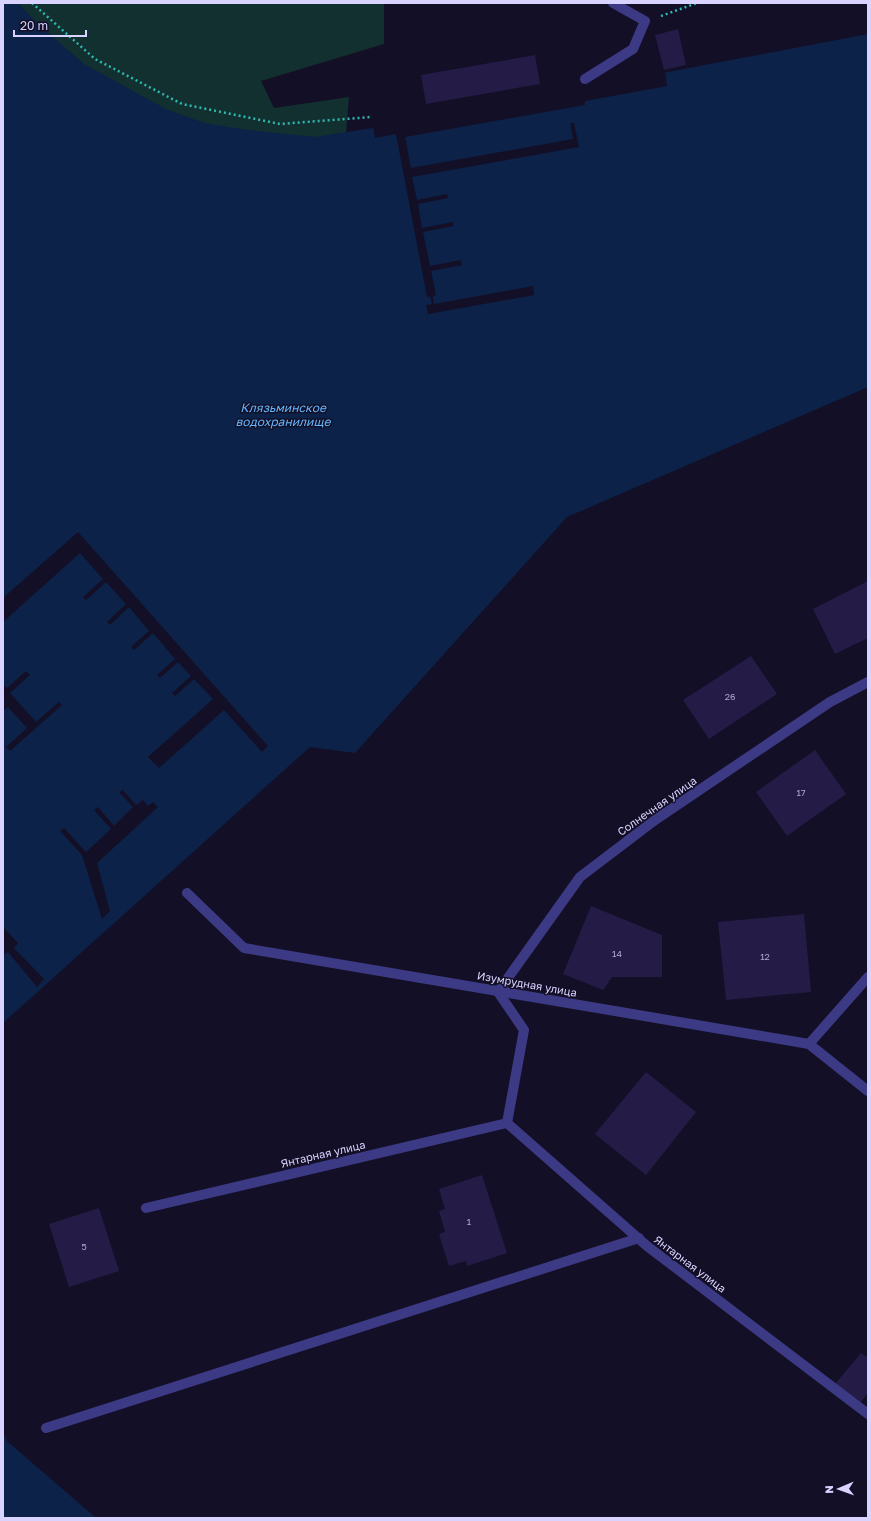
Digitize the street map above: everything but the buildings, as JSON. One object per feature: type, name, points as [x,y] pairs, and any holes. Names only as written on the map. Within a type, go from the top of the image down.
[{"type":"lane","points":[[585,79],[633,49],[645,21],[613,3]]},
{"type":"lane","name":"Солнечная улица","points":[[498,992],[580,877],[655,820],[830,702],[868,682]]},
{"type":"lane","name":"Изумрудная улица","points":[[187,893],[244,948],[809,1044],[868,1090]]},
{"type":"lane","points":[[809,1044],[868,977]]},
{"type":"lane","points":[[498,992],[524,1030],[507,1122]]},
{"type":"lane","name":"Янтарная улица","points":[[146,1208],[507,1122],[647,1246],[868,1414]]},
{"type":"lane","points":[[46,1428],[639,1238]]},
{"type":"path","points":[[32,3],[95,59],[182,104],[280,124],[371,117]]},
{"type":"path","points":[[645,21],[696,3]]},
{"type":"green space","points":[[3,3],[384,3],[384,44],[261,81],[274,108],[349,97],[345,147],[96,106]]},
{"type":"water","name":"Клязьминское водохранилище","points":[[3,3],[18,3],[38,24],[84,64],[166,109],[204,123],[248,130],[315,137],[373,128],[868,34],[868,387],[567,517],[355,753],[310,747],[3,1023]]},
{"type":"water","points":[[3,1433],[7,1441],[96,1518],[3,1518]]},
{"type":"pier","points":[[665,72],[667,86],[585,101],[585,105],[405,137],[411,168],[573,139],[570,123],[574,123],[579,147],[412,177],[417,200],[447,194],[448,198],[418,204],[422,228],[453,222],[453,226],[423,232],[430,266],[461,260],[462,265],[431,271],[436,295],[433,296],[434,304],[533,286],[534,295],[428,314],[426,305],[432,304],[430,296],[427,297],[396,134],[375,138],[373,126],[586,85],[587,87]]},
{"type":"pier","points":[[78,532],[268,746],[262,752],[224,710],[159,768],[148,757],[213,699],[194,679],[175,696],[172,693],[191,676],[178,662],[160,678],[157,675],[175,659],[153,633],[134,650],[131,647],[149,631],[129,607],[110,625],[107,622],[126,604],[106,582],[86,600],[83,597],[103,579],[80,553],[3,622],[3,598]]},
{"type":"pier","points":[[26,671],[30,675],[10,693],[36,722],[59,702],[62,705],[10,751],[6,747],[27,728],[8,707],[3,711],[3,705],[5,703],[3,701],[3,685],[7,688]]},
{"type":"pier","points":[[123,790],[136,805],[143,800],[148,806],[153,802],[158,807],[97,863],[110,911],[102,919],[82,855],[60,831],[64,828],[86,852],[111,829],[94,810],[98,807],[114,826],[133,807],[119,792]]},
{"type":"pier","points":[[3,927],[18,943],[14,948],[44,979],[37,987],[8,952],[5,954],[3,953]]}]
